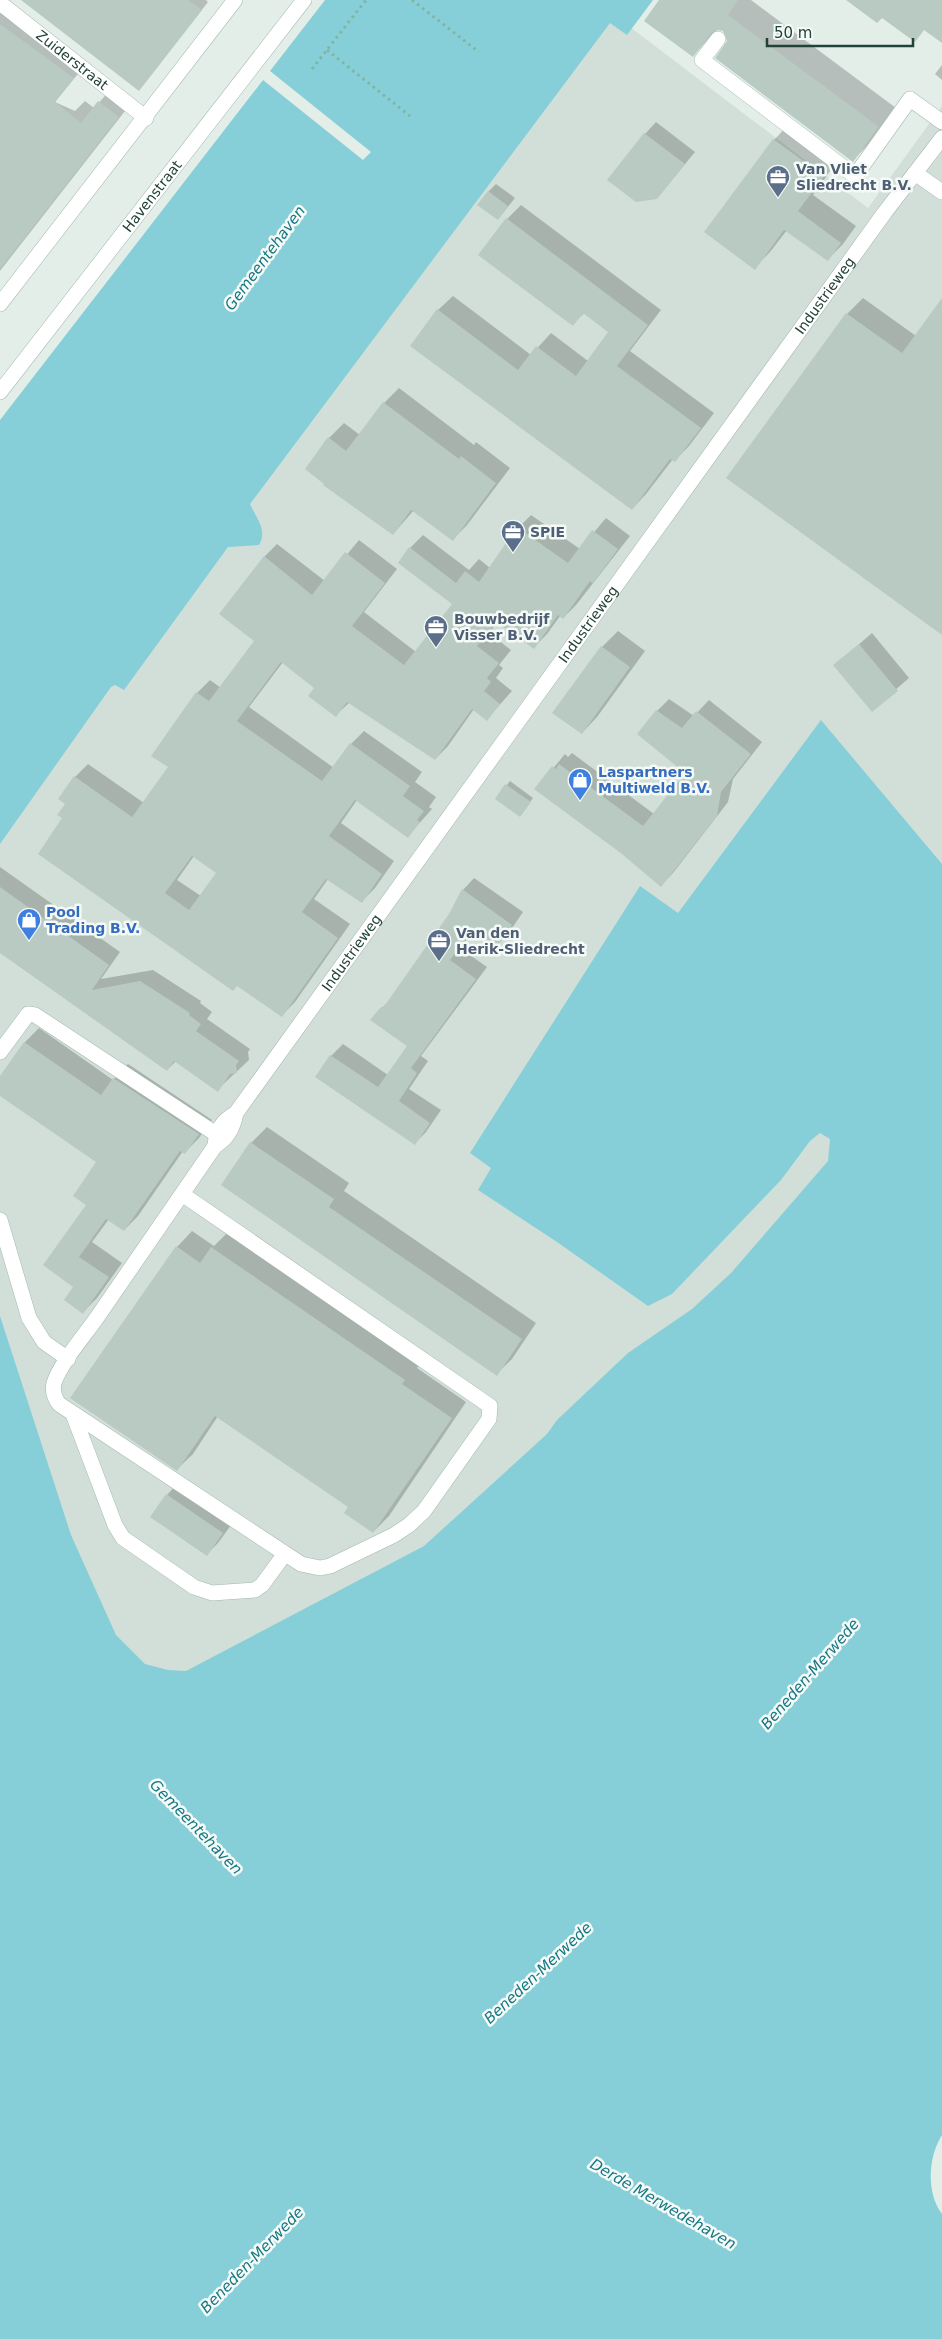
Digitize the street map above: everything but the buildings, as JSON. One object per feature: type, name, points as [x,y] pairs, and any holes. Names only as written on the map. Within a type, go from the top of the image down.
[{"type":"street","name":"Havenstraat","points":[[0,392],[304,0]]},
{"type":"street","name":"Zuiderstraat","points":[[0,3],[146,118]]},
{"type":"street","points":[[0,304],[146,118],[228,3]]},
{"type":"street","points":[[718,39],[702,60],[855,176],[910,100],[942,122]]},
{"type":"street","name":"Industrieweg","points":[[73,1414],[59,1404],[53,1392],[56,1378],[182,1194],[225,1120],[236,1113],[942,138]]},
{"type":"street","points":[[915,173],[942,192]]},
{"type":"street","points":[[0,1052],[23,1018],[28,1014],[35,1015],[215,1140]]},
{"type":"street","points":[[73,1414],[284,1555],[310,1568],[330,1566],[409,1526],[424,1511],[489,1419],[490,1406],[182,1194]]},
{"type":"street","points":[[0,1220],[29,1318],[44,1342],[68,1359]]},
{"type":"street","points":[[73,1414],[115,1525],[123,1538],[194,1587],[212,1593],[255,1590],[262,1585],[284,1555]]},
{"type":"path","points":[[312,69],[366,0]]},
{"type":"path","points":[[412,0],[479,52]]},
{"type":"path","points":[[327,50],[410,116]]},
{"type":"shaded area","points":[[609,11],[868,208],[942,106],[942,1094],[411,1616],[152,1708],[88,1641],[0,1369],[0,804]]},
{"type":"water","name":"Gemeentehaven","points":[[325,0],[653,0],[627,35],[610,23],[250,504],[262,529],[259,545],[228,547],[124,690],[115,685],[111,687],[0,844],[0,420],[263,80],[363,160],[371,152],[270,71]]},
{"type":"water","points":[[821,720],[942,864],[942,2135],[934,2154],[931,2186],[933,2196],[942,2214],[942,2339],[0,2339],[0,1316],[71,1535],[116,1635],[145,1664],[168,1670],[186,1671],[424,1546],[547,1434],[557,1420],[628,1353],[692,1309],[731,1273],[828,1161],[830,1139],[820,1133],[810,1141],[781,1180],[672,1294],[648,1306],[557,1242],[478,1190],[491,1168],[470,1153],[640,886],[678,913]]},
{"type":"place","name":"Van Vliet Sliedrecht B.V.","points":[[778,198]]},
{"type":"place","name":"SPIE","points":[[513,553]]},
{"type":"place","name":"Bouwbedrijf Visser B.V.","points":[[436,648]]},
{"type":"place","name":"Laspartners Multiweld B.V.","points":[[580,801]]},
{"type":"place","name":"Pool Trading B.V.","points":[[29,941]]},
{"type":"place","name":"Van den Herik-Sliedrecht","points":[[439,962]]},
{"type":"water label","name":"Beneden-Merwede","points":[[810,1674]]},
{"type":"water label","name":"Beneden-Merwede","points":[[538,1973]]},
{"type":"water label","name":"Derde Merwedehaven","points":[[663,2204]]},
{"type":"water label","name":"Beneden-Merwede","points":[[252,2260]]}]
